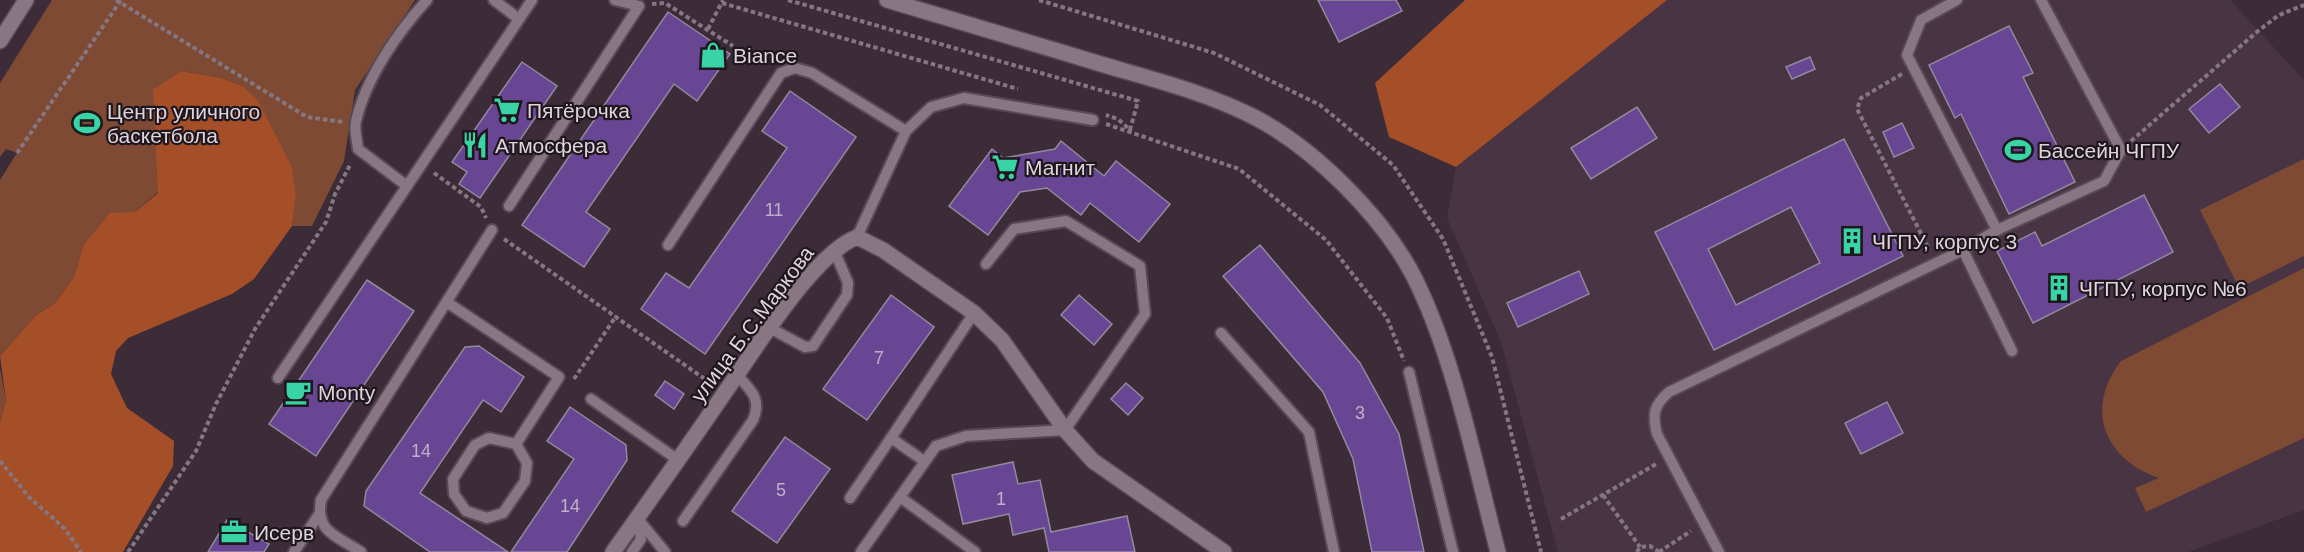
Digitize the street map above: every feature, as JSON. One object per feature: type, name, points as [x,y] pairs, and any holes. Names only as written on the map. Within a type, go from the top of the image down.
[{"type":"street","points":[[0,41],[26,0]]},
{"type":"street","points":[[887,0],[1196,92],[1255,117],[1297,145],[1342,184],[1384,232],[1412,274],[1433,321],[1449,369],[1498,552]]},
{"type":"street","points":[[857,237],[883,250],[974,313],[1002,340],[1065,430],[1093,461],[1224,552]]},
{"type":"street","name":"улица Б.С.Маркова","points":[[614,552],[770,328],[818,265],[834,250],[857,237]]},
{"type":"lane","points":[[407,186],[358,149],[355,123],[367,91],[389,51],[427,0]]},
{"type":"lane","points":[[494,0],[519,19]]},
{"type":"lane","points":[[278,378],[532,0]]},
{"type":"lane","points":[[509,206],[639,6],[615,0]]},
{"type":"lane","points":[[1957,0],[1921,20],[1907,56],[1997,230]]},
{"type":"lane","points":[[1719,552],[1656,434],[1653,418],[1657,403],[1669,392],[1963,250],[1997,230],[2104,181],[2121,150],[2041,0]]},
{"type":"lane","points":[[668,245],[781,73],[795,68],[812,73],[906,131]]},
{"type":"lane","points":[[857,237],[906,131],[931,107],[964,98],[1094,116]]},
{"type":"lane","points":[[861,552],[936,446],[966,436],[1065,430],[1145,314],[1140,266],[1066,221],[1014,229],[986,264]]},
{"type":"lane","points":[[294,552],[318,516],[321,500],[448,303],[492,230]]},
{"type":"lane","points":[[770,328],[805,347],[813,346],[847,295],[848,283],[834,250]]},
{"type":"lane","points":[[1963,250],[2012,351]]},
{"type":"lane","points":[[448,303],[559,377],[516,444]]},
{"type":"lane","points":[[850,498],[974,313]]},
{"type":"lane","points":[[1221,333],[1309,432],[1334,552]]},
{"type":"lane","points":[[1409,372],[1453,552]]},
{"type":"lane","points":[[683,521],[753,420],[758,408],[754,394],[737,375]]},
{"type":"lane","points":[[591,399],[678,459]]},
{"type":"lane","points":[[489,438],[516,444],[527,463],[525,481],[503,513],[487,518],[466,510],[454,494],[453,479],[475,445],[489,438]]},
{"type":"lane","points":[[891,438],[924,461]]},
{"type":"lane","points":[[900,497],[975,552]]},
{"type":"lane","points":[[318,516],[324,528],[361,552]]},
{"type":"lane","points":[[632,552],[641,539],[637,518]]},
{"type":"lane","points":[[637,518],[665,552]]},
{"type":"path","points":[[788,0],[1138,101],[1130,130]]},
{"type":"path","points":[[17,153],[119,1],[307,117],[355,123]]},
{"type":"path","points":[[708,29],[723,2],[1028,92]]},
{"type":"path","points":[[639,6],[666,3],[733,46]]},
{"type":"path","points":[[2121,150],[2258,31],[2279,15],[2304,5]]},
{"type":"path","points":[[1913,68],[1861,98],[1857,109],[1936,263]]},
{"type":"path","points":[[1094,116],[1118,118],[1130,130]]},
{"type":"path","points":[[1094,116],[1239,169],[1326,240],[1387,318],[1409,372]]},
{"type":"path","points":[[128,552],[196,452],[216,404],[255,329],[326,222],[335,194],[358,149]]},
{"type":"path","points":[[438,176],[481,207]]},
{"type":"path","points":[[492,230],[725,393]]},
{"type":"path","points":[[559,377],[570,384],[616,316]]},
{"type":"path","points":[[1561,519],[1669,457]]},
{"type":"path","points":[[0,462],[29,497],[66,529],[81,552]]},
{"type":"path","points":[[1603,495],[1640,547]]},
{"type":"path","points":[[1640,547],[1650,546],[1659,552],[1704,523]]},
{"type":"path","points":[[1637,552],[1640,547]]},
{"type":"shaded area","points":[[52,0],[415,0],[355,90],[344,161],[312,226],[292,226],[296,197],[242,86],[222,78],[181,71],[158,151],[158,192],[135,212],[83,246],[74,277],[55,303],[35,316],[0,356],[0,180],[17,153],[6,149],[0,157],[0,83]]},
{"type":"shaded area","points":[[1465,0],[1667,0],[1456,167],[1389,137],[1375,83]]},
{"type":"shaded area","points":[[1667,0],[2230,0],[2304,80],[2304,510],[2188,552],[1558,552],[1501,342],[1447,218],[1456,167]]},
{"type":"shaded area","points":[[181,71],[222,78],[242,86],[257,99],[292,167],[296,197],[292,226],[254,279],[232,294],[128,338],[116,351],[111,374],[127,408],[174,441],[173,466],[123,552],[0,552],[0,422],[6,401],[0,356],[35,316],[55,303],[74,277],[83,246],[110,213],[135,212],[158,193],[153,90]]},
{"type":"shaded area","points":[[2304,159],[2304,256],[2239,288],[2200,210]]},
{"type":"shaded area","points":[[2304,268],[2304,438],[2146,512],[2135,488],[2159,478],[2140,469],[2113,445],[2102,414],[2104,397],[2110,379],[2121,361]]},
{"type":"shaded area","points":[[0,368],[6,401],[0,422]]},
{"type":"building","points":[[1318,0],[1396,0],[1402,11],[1339,42]]},
{"type":"building","points":[[668,12],[730,54],[697,101],[674,84],[586,212],[610,229],[584,267],[522,225]]},
{"type":"building","name":"Бассейн ЧГПУ","points":[[2009,26],[2033,73],[2023,77],[2075,182],[2009,214],[1961,114],[1955,118],[1929,65]]},
{"type":"building","points":[[1810,57],[1815,69],[1792,79],[1786,67]]},
{"type":"building","points":[[522,62],[557,86],[480,198],[459,184],[467,172],[452,162]]},
{"type":"building","points":[[2220,84],[2240,107],[2209,133],[2189,109]]},
{"type":"building","points":[[790,91],[856,137],[705,354],[641,309],[666,273],[689,288],[787,148],[762,131]]},
{"type":"building","points":[[1637,107],[1657,138],[1591,179],[1571,148]]},
{"type":"building","points":[[1902,123],[1914,148],[1894,157],[1883,132]]},
{"type":"building","name":"ЧГПУ, корпус 3","points":[[1844,139],[1903,256],[1714,350],[1655,232]],"holes":[[[1791,207],[1820,263],[1736,305],[1708,249]]]},
{"type":"building","points":[[1061,141],[1104,176],[1116,161],[1170,204],[1139,242],[1090,203],[1081,215],[1047,188],[1020,192],[988,235],[949,206],[992,149],[1003,158],[1055,149]]},
{"type":"building","name":"ЧГПУ, корпус №6","points":[[2144,195],[2173,252],[2033,323],[1997,251],[2035,232],[2042,246]]},
{"type":"building","points":[[1260,245],[1360,363],[1399,434],[1424,552],[1372,552],[1353,459],[1323,392],[1223,276]]},
{"type":"building","points":[[1579,271],[1589,294],[1518,327],[1507,303]]},
{"type":"building","points":[[367,280],[414,311],[316,456],[269,424]]},
{"type":"building","points":[[891,295],[934,327],[867,420],[823,389]]},
{"type":"building","points":[[1079,295],[1112,324],[1094,345],[1061,315]]},
{"type":"building","points":[[479,346],[524,377],[501,412],[483,400],[420,493],[508,552],[430,552],[364,506],[366,491],[465,347]]},
{"type":"building","points":[[665,381],[684,394],[674,409],[655,395]]},
{"type":"building","points":[[1126,383],[1143,398],[1128,415],[1111,399]]},
{"type":"building","points":[[1887,402],[1903,433],[1861,454],[1845,423]]},
{"type":"building","points":[[570,407],[626,445],[627,460],[567,552],[511,552],[574,459],[547,441]]},
{"type":"building","points":[[785,437],[830,469],[777,543],[732,511]]},
{"type":"building","points":[[1013,462],[1018,484],[1040,480],[1051,532],[1127,516],[1135,552],[1049,552],[1044,528],[1013,535],[1009,514],[963,524],[952,475]]},
{"type":"building","name":"Исерв","points":[[227,520],[269,544],[264,552],[208,552]]},
{"type":"place","name":"Biance","points":[[713,55]]},
{"type":"place","name":"Пятёрочка","points":[[507,110]]},
{"type":"place","name":"Центр уличного баскетбола","points":[[87,123]]},
{"type":"place","name":"Атмосфера","points":[[475,145]]},
{"type":"place","name":"Бассейн ЧГПУ","points":[[2018,150]]},
{"type":"place","name":"Магнит","points":[[1005,167]]},
{"type":"place","name":"ЧГПУ, корпус 3","points":[[1852,241]]},
{"type":"place","name":"ЧГПУ, корпус №6","points":[[2059,288]]},
{"type":"place","name":"Monty","points":[[298,392]]},
{"type":"place","name":"Исерв","points":[[234,532]]}]
